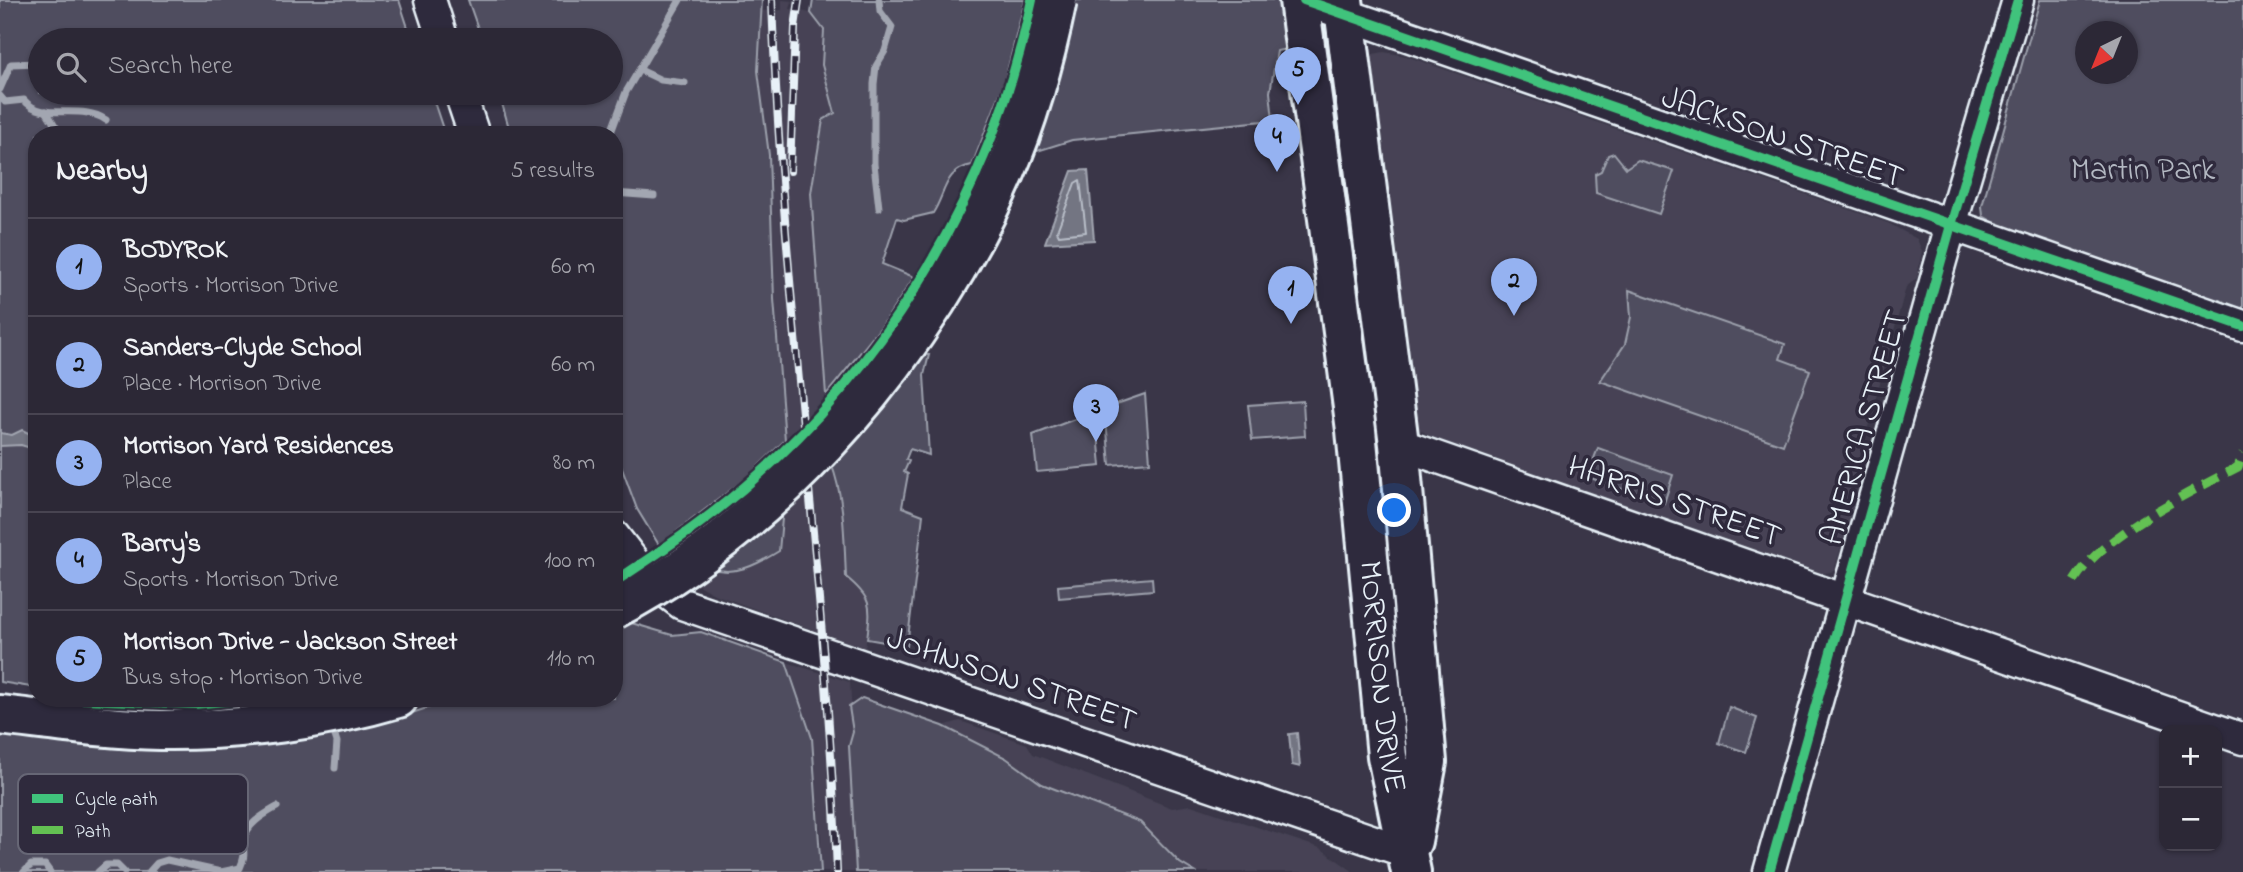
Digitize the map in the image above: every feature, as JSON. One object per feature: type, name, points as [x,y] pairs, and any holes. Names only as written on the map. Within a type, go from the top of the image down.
[{"type":"main road","points":[[623,603],[732,530],[801,469],[883,376],[933,305],[990,205],[1029,110],[1058,0]]},
{"type":"main road","name":"MORRISON DRIVE","points":[[1302,0],[1356,430],[1387,756],[1410,862]]},
{"type":"main road","name":"MORRISON DRIVE","points":[[1344,7],[1399,444],[1427,762],[1410,862]]},
{"type":"main road","points":[[0,715],[160,730],[236,727],[312,718],[359,707]]},
{"type":"street","points":[[430,0],[439,28]]},
{"type":"street","name":"JACKSON STREET","points":[[1302,0],[1344,7],[1951,225],[2243,326]]},
{"type":"street","name":"AMERICA STREET","points":[[1769,872],[1951,225],[2018,0]]},
{"type":"street","points":[[464,105],[471,126]]},
{"type":"street","name":"HARRIS STREET","points":[[1399,444],[2243,739]]},
{"type":"street","name":"JOHNSON STREET","points":[[623,548],[645,576],[682,604],[1410,862]]},
{"type":"shaded area","points":[[782,0],[792,1],[790,9],[811,13],[824,30],[822,65],[835,114],[811,193],[826,395],[785,440],[774,299],[769,155],[758,71],[762,11],[782,10]]},
{"type":"shaded area","points":[[1384,52],[1406,56],[1888,223],[1917,239],[1922,251],[1917,278],[1906,287],[1849,497],[1853,506],[1834,571],[1821,574],[1431,437],[1419,429],[1415,424],[1368,55]]},
{"type":"shaded area","points":[[831,463],[839,484],[843,512],[846,576],[860,588],[871,605],[865,649],[714,594],[691,581],[710,568],[751,566],[779,551],[783,508]]},
{"type":"shaded area","points":[[786,662],[850,682],[853,732],[849,746],[856,872],[821,872],[821,836],[801,706]]},
{"type":"shaded area","points":[[960,721],[1027,744],[1033,754],[1172,808],[1191,805],[1320,848],[1354,872],[1195,872],[1180,863],[1140,823],[1042,784],[1006,758],[943,726]]},
{"type":"green space","points":[[0,0],[399,0],[408,28],[28,28],[28,105],[435,105],[442,126],[28,126],[28,687],[0,682]]},
{"type":"green space","points":[[468,0],[762,0],[758,71],[769,155],[774,299],[785,440],[746,478],[659,545],[637,509],[623,471],[623,126],[508,126],[502,105],[623,105],[623,28],[478,28]]},
{"type":"green space","points":[[813,0],[1025,0],[1004,83],[972,165],[951,177],[933,213],[904,220],[897,218],[882,264],[914,277],[881,327],[826,395],[811,193],[823,120],[835,113],[822,65],[824,30],[811,13]]},
{"type":"green space","points":[[1076,0],[1282,0],[1290,48],[1277,51],[1270,92],[1273,120],[1072,140],[1031,153]]},
{"type":"green space","name":"Martin Park","points":[[2040,0],[2243,0],[2243,311],[2002,227],[1983,216],[1982,206]]},
{"type":"green space","points":[[1614,153],[1626,168],[1638,160],[1674,171],[1659,214],[1596,193],[1595,174],[1601,171],[1608,155]]},
{"type":"green space","points":[[1629,290],[1785,344],[1780,359],[1810,370],[1783,445],[1600,381],[1625,344],[1631,317]]},
{"type":"green space","points":[[921,355],[929,355],[924,375],[929,455],[910,449],[904,472],[908,474],[902,507],[923,515],[907,646],[867,639],[869,611],[866,598],[846,577],[841,505],[831,463]]},
{"type":"green space","points":[[1145,394],[1150,462],[1110,465],[1105,408]]},
{"type":"green space","points":[[1303,401],[1305,436],[1252,440],[1248,405]]},
{"type":"green space","points":[[1096,411],[1101,466],[1037,472],[1033,435]]},
{"type":"green space","points":[[1598,448],[1673,475],[1664,503],[1587,477]]},
{"type":"green space","points":[[783,508],[779,551],[737,570],[710,568]]},
{"type":"green space","points":[[1152,578],[1153,590],[1059,598],[1058,586]]},
{"type":"green space","points":[[628,622],[672,635],[701,632],[786,662],[812,738],[821,872],[0,872],[0,732],[406,715],[430,707],[623,707],[623,624]]},
{"type":"green space","points":[[862,698],[943,726],[1006,758],[1042,784],[1140,822],[1180,863],[1195,872],[856,872],[849,746],[853,732],[849,707]]},
{"type":"green space","points":[[1729,707],[1757,718],[1746,752],[1719,743]]},
{"type":"water","points":[[1088,170],[1094,240],[1045,243],[1072,171]]},
{"type":"water","points":[[22,430],[28,433],[28,447],[0,446],[0,433],[12,435]]},
{"type":"water","points":[[1297,733],[1300,767],[1292,765],[1289,734]]},
{"type":"waterway","points":[[623,100],[680,0]]},
{"type":"waterway","points":[[879,0],[880,11],[892,27],[885,51],[876,66],[874,84],[874,164],[879,208]]},
{"type":"waterway","points":[[0,89],[11,64],[28,63]]},
{"type":"waterway","points":[[640,70],[661,80],[685,83]]},
{"type":"waterway","points":[[0,96],[5,102],[24,100],[28,104]]},
{"type":"waterway","points":[[30,105],[51,112],[96,115],[106,120]]},
{"type":"waterway","points":[[613,126],[621,105]]},
{"type":"waterway","points":[[46,111],[55,126]]},
{"type":"waterway","points":[[623,194],[654,196]]},
{"type":"waterway","points":[[331,724],[337,742],[335,768]]},
{"type":"waterway","points":[[248,829],[277,807]]},
{"type":"waterway","points":[[221,872],[240,868],[244,854]]},
{"type":"waterway","points":[[149,872],[157,863],[167,860],[221,872]]},
{"type":"waterway","points":[[24,872],[31,865],[45,865],[50,872]]},
{"type":"waterway","points":[[98,872],[106,865],[117,865],[124,872]]},
{"type":"railway","points":[[772,0],[785,218],[824,654],[837,872]]},
{"type":"railway","points":[[790,171],[795,27],[799,0]]},
{"type":"marked path","points":[[2074,581],[2087,564],[2126,531],[2172,502],[2238,467],[2243,453]]},
{"type":"cycle path","points":[[623,576],[714,512],[772,462],[826,407],[875,348],[918,284],[956,216],[988,146],[1013,74],[1032,0]]},
{"type":"cycle path","points":[[1304,0],[2243,326]]},
{"type":"cycle path","points":[[1769,872],[1951,225],[2018,0]]},
{"type":"place","name":"Morrison Drive - Jackson Street","points":[[1298,105]]},
{"type":"place","name":"Barry's","points":[[1277,172]]},
{"type":"place","name":"Sanders-Clyde School","points":[[1514,316]]},
{"type":"place","name":"BODYROK","points":[[1291,324]]},
{"type":"place","name":"Morrison Yard Residences","points":[[1096,442]]}]
